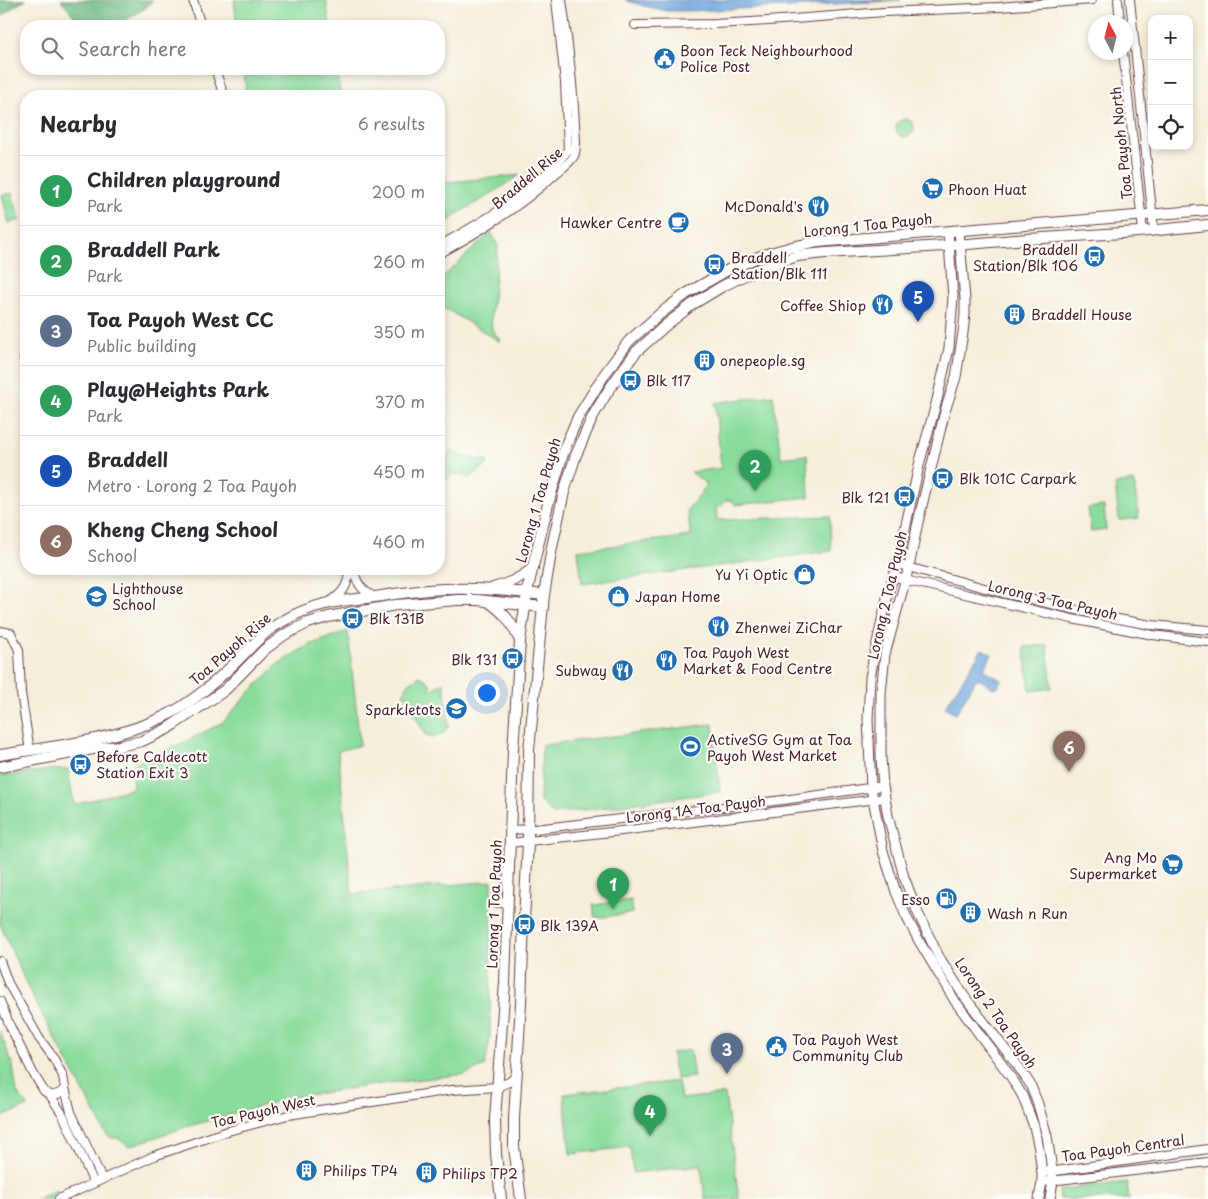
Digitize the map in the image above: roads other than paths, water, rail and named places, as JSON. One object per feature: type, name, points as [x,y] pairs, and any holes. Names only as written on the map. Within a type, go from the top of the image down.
[{"type":"main road","name":"Lorong 1 Toa Payoh","points":[[502,1199],[496,1154],[495,1119],[504,983],[502,903],[510,843],[513,750],[524,604],[565,447],[578,417],[604,375],[629,341],[686,294],[726,271],[763,255],[792,247],[818,242],[918,233],[1208,210]]},
{"type":"main road","name":"Lorong 1 Toa Payoh","points":[[520,1199],[514,1147],[514,1118],[528,842],[528,750],[544,595],[564,492],[576,455],[593,416],[608,391],[636,352],[693,304],[749,273],[796,256],[949,246],[1208,225]]},
{"type":"main road","points":[[686,294],[691,296],[693,304]]},
{"type":"main road","points":[[482,590],[510,583],[533,568]]},
{"type":"main road","name":"Toa Payoh Rise","points":[[1,755],[112,735],[142,727],[162,718],[191,701],[210,686],[270,629],[312,607],[329,602],[429,590],[482,590],[527,592],[544,595]]},
{"type":"main road","name":"Toa Payoh Rise","points":[[2,767],[142,741],[167,729],[225,690],[264,650],[284,635],[308,623],[336,614],[396,605],[457,600],[524,604],[543,608]]},
{"type":"main road","points":[[488,601],[509,619],[515,628],[520,642]]},
{"type":"main road","points":[[1,755],[2,767]]},
{"type":"main road","points":[[495,1119],[504,1113],[514,1118]]},
{"type":"street","points":[[193,0],[199,20]]},
{"type":"street","name":"Braddell Rise","points":[[445,243],[510,204],[543,176],[568,150],[565,82],[556,0]]},
{"type":"street","name":"Braddell Rise","points":[[445,251],[488,226],[517,206],[569,162],[574,155],[576,145],[573,90],[562,0]]},
{"type":"street","points":[[635,25],[768,21],[1092,0]]},
{"type":"street","points":[[1118,0],[1119,15]]},
{"type":"street","name":"Toa Payoh North","points":[[1130,0],[1154,230]]},
{"type":"street","name":"Toa Payoh North","points":[[1125,60],[1144,231]]},
{"type":"street","points":[[217,75],[222,90]]},
{"type":"street","name":"Lorong 2 Toa Payoh","points":[[959,230],[965,299],[964,333],[956,377],[945,411],[909,567],[885,654],[882,679],[880,758],[888,816],[904,877],[917,911],[940,957],[964,996],[1018,1066],[1030,1084],[1038,1104],[1047,1136],[1052,1172],[1050,1199]]},
{"type":"street","name":"Lorong 2 Toa Payoh","points":[[948,232],[953,296],[949,348],[880,627],[870,678],[868,731],[872,799],[883,851],[906,916],[955,1001],[1022,1095],[1034,1126],[1039,1149],[1042,1177],[1039,1199]]},
{"type":"street","name":"Lorong 3 Toa Payoh","points":[[897,564],[1003,593],[1107,617],[1151,625],[1208,630]]},
{"type":"street","points":[[329,602],[340,595],[347,585],[348,575]]},
{"type":"street","points":[[356,575],[362,589],[375,597]]},
{"type":"street","name":"Lorong 3 Toa Payoh","points":[[893,576],[1078,620],[1153,635],[1208,642]]},
{"type":"street","points":[[0,630],[11,633],[19,650],[21,694],[30,751]]},
{"type":"street","name":"Lorong 1A Toa Payoh","points":[[510,830],[788,800],[883,786]]},
{"type":"street","name":"Lorong 1A Toa Payoh","points":[[510,843],[885,798]]},
{"type":"street","points":[[788,800],[789,810]]},
{"type":"street","points":[[0,961],[8,983],[63,1076],[71,1112],[102,1179]]},
{"type":"street","points":[[0,1001],[33,1073],[44,1091],[50,1096],[63,1115],[94,1183]]},
{"type":"street","points":[[497,1088],[513,1079],[516,1073]]},
{"type":"street","points":[[484,1088],[491,1084],[498,1075]]},
{"type":"street","points":[[50,1096],[59,1094],[65,1088]]},
{"type":"street","name":"Toa Payoh West","points":[[59,1199],[154,1156],[228,1130],[288,1115],[452,1090],[497,1088]]},
{"type":"street","name":"Toa Payoh Central","points":[[1042,1177],[1052,1172],[1208,1149]]},
{"type":"street","name":"Toa Payoh Central","points":[[1042,1177],[1052,1181],[1208,1162]]},
{"type":"water","points":[[625,0],[901,0],[789,7],[667,11]]},
{"type":"water","points":[[982,649],[992,654],[984,669],[1001,680],[998,687],[993,688],[977,678],[956,714],[945,707]]},
{"type":"place","name":"Boon Teck Neighbourhood Police Post","points":[[664,58]]},
{"type":"place","name":"Phoon Huat","points":[[932,189]]},
{"type":"place","name":"McDonald's","points":[[819,206]]},
{"type":"place","name":"Hawker Centre","points":[[678,222]]},
{"type":"place","name":"Braddell Station/Blk 106","points":[[1094,257]]},
{"type":"place","name":"Braddell Station/Blk 111","points":[[715,265]]},
{"type":"place","name":"Coffee Shiop","points":[[882,305]]},
{"type":"place","name":"Braddell House","points":[[1015,314]]},
{"type":"place","name":"Braddell","points":[[918,322]]},
{"type":"place","name":"onepeople.sg","points":[[704,360]]},
{"type":"place","name":"Blk 117","points":[[630,380]]},
{"type":"place","name":"Blk 101C Carpark","points":[[943,478]]},
{"type":"place","name":"Braddell Park","points":[[755,491]]},
{"type":"place","name":"Blk 121","points":[[905,497]]},
{"type":"place","name":"Yu Yi Optic","points":[[804,574]]},
{"type":"place","name":"Lighthouse School","points":[[96,596]]},
{"type":"place","name":"Japan Home","points":[[619,596]]},
{"type":"place","name":"Blk 131B","points":[[353,618]]},
{"type":"place","name":"Zhenwei ZiChar","points":[[719,627]]},
{"type":"place","name":"Blk 131","points":[[513,659]]},
{"type":"place","name":"Toa Payoh West Market & Food Centre","points":[[667,660]]},
{"type":"place","name":"Subway","points":[[623,670]]},
{"type":"place","name":"Sparkletots","points":[[457,709]]},
{"type":"place","name":"ActiveSG Gym at Toa Payoh West Market","points":[[691,747]]},
{"type":"place","name":"Before Caldecott Station Exit 3","points":[[80,764]]},
{"type":"place","name":"Kheng Cheng School","points":[[1069,772]]},
{"type":"place","name":"Ang Mo Supermarket","points":[[1173,865]]},
{"type":"place","name":"Esso","points":[[946,899]]},
{"type":"place","name":"Children playground","points":[[613,909]]},
{"type":"place","name":"Wash n Run","points":[[971,913]]},
{"type":"place","name":"Blk 139A","points":[[524,925]]},
{"type":"place","name":"Toa Payoh West Community Club","points":[[776,1047]]},
{"type":"place","name":"Toa Payoh West CC","points":[[727,1074]]},
{"type":"place","name":"Play@Heights Park","points":[[650,1136]]},
{"type":"place","name":"Philips TP4","points":[[307,1170]]},
{"type":"place","name":"Philips TP2","points":[[426,1173]]}]
